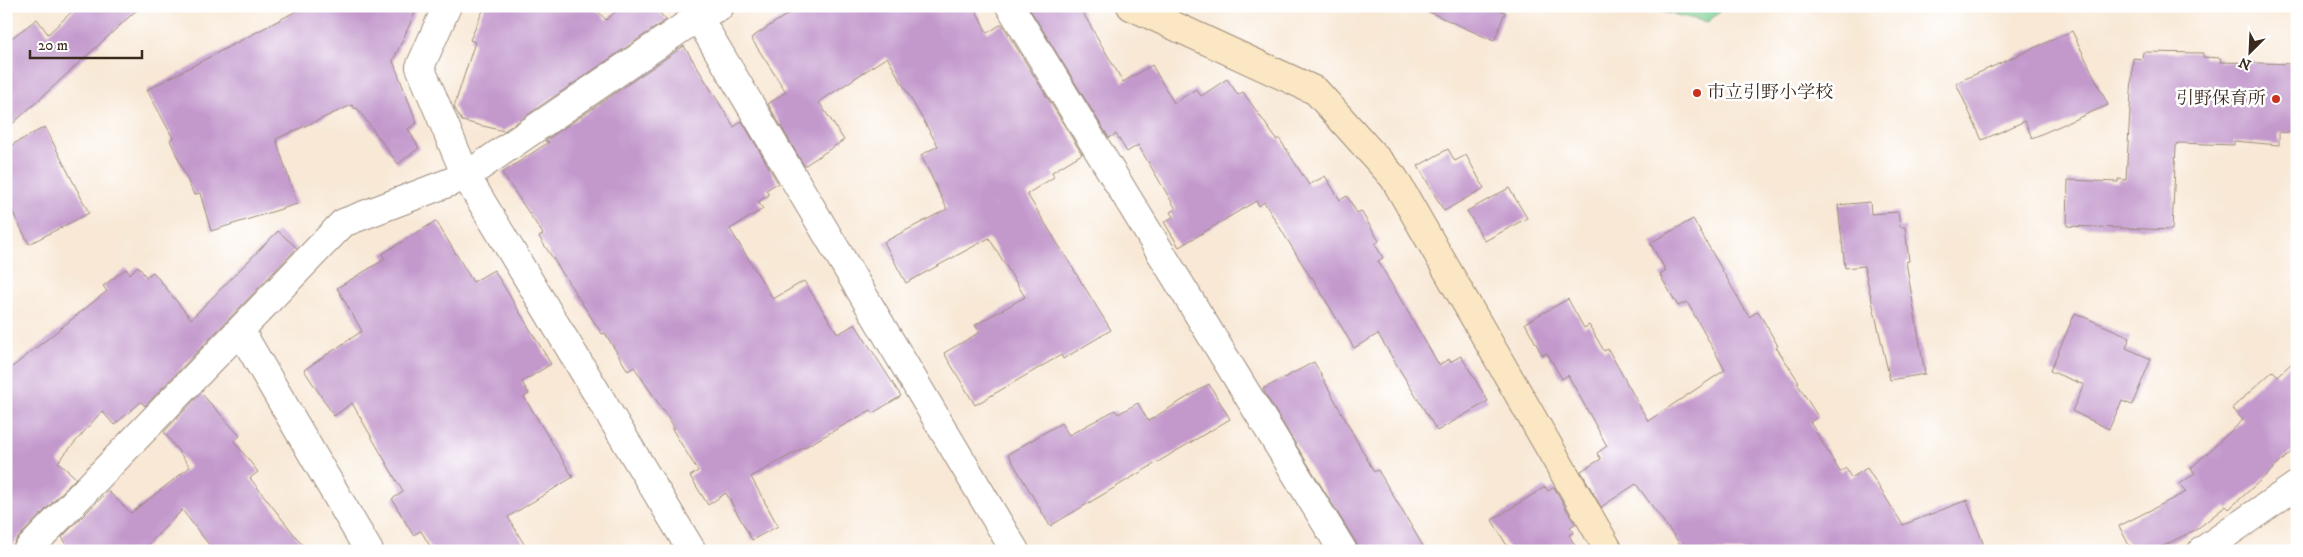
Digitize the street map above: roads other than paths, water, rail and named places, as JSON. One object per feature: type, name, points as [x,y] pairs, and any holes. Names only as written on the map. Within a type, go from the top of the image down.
[{"type":"street","points":[[447,6],[420,67],[466,176],[692,551]]},
{"type":"street","points":[[1010,6],[1343,551]]},
{"type":"street","points":[[1131,6],[1316,91],[1394,178],[1609,551]]},
{"type":"street","points":[[27,551],[343,223],[466,176],[709,12],[1015,551]]},
{"type":"street","points":[[240,330],[369,551]]},
{"type":"street","points":[[2202,551],[2297,485]]},
{"type":"place","name":"市立引野小学校","points":[[1697,93]]},
{"type":"place","name":"引野保育所","points":[[2276,99]]}]
